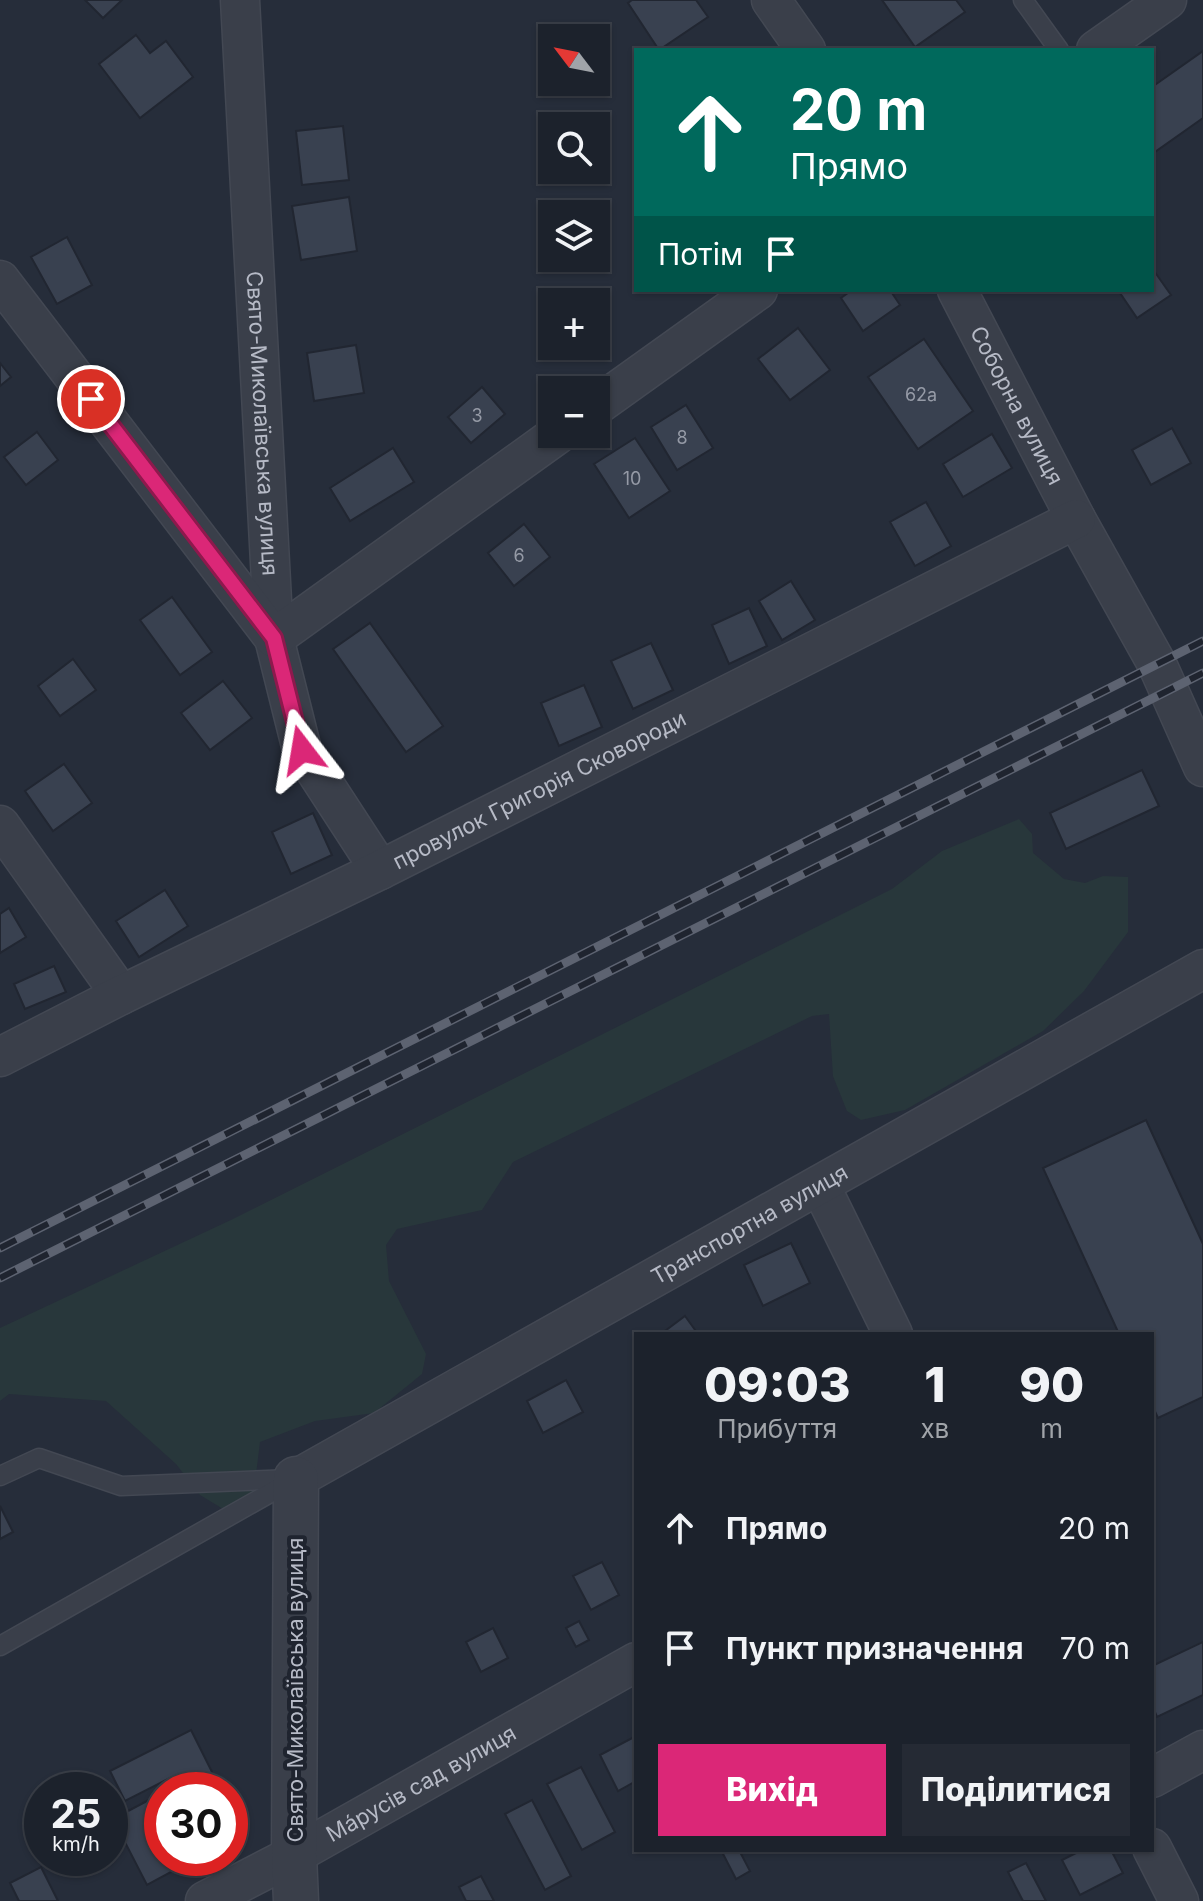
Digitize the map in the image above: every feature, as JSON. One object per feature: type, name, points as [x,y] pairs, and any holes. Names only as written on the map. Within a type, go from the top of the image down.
[{"type":"street","points":[[771,0],[805,48]]},
{"type":"street","points":[[1099,48],[1167,0]]},
{"type":"street","name":"Свято-Миколаївська вулиця","points":[[235,7],[274,638],[302,750],[380,870]]},
{"type":"street","points":[[0,280],[274,638],[539,448]]},
{"type":"street","points":[[610,396],[755,292]]},
{"type":"street","name":"Соборна вулиця","points":[[958,292],[1076,519],[1157,664],[1203,767]]},
{"type":"street","name":"провулок Григорія Сковороди","points":[[0,1057],[380,870],[1076,519]]},
{"type":"street","points":[[0,825],[121,995]]},
{"type":"street","name":"Транспортна вулиця","points":[[296,1479],[1203,969]]},
{"type":"street","points":[[820,1185],[892,1332]]},
{"type":"street","name":"Свято-Миколаївська вулиця","points":[[296,1479],[296,1901]]},
{"type":"street","name":"Мáрусів сад вулиця","points":[[205,1901],[294,1855],[634,1663]]},
{"type":"street","points":[[1154,1777],[1203,1750]]},
{"type":"street","points":[[1154,1852],[1178,1901]]},
{"type":"lane","points":[[1023,0],[1058,48]]},
{"type":"lane","points":[[0,1476],[39,1458],[121,1486],[296,1479]]},
{"type":"lane","points":[[0,1646],[296,1479]]},
{"type":"shaded area","points":[[1019,819],[1032,834],[1033,853],[1064,879],[1085,883],[1103,876],[1128,877],[1128,932],[1084,991],[1043,1031],[905,1110],[861,1120],[847,1111],[833,1076],[829,1014],[812,1016],[513,1162],[482,1210],[397,1229],[386,1245],[389,1281],[426,1354],[422,1374],[374,1413],[315,1421],[260,1442],[251,1515],[233,1515],[200,1495],[176,1464],[106,1401],[9,1394],[0,1401],[0,1328],[233,1219],[892,889],[942,851]]},
{"type":"building","points":[[85,0],[122,0],[103,18]]},
{"type":"building","points":[[632,0],[696,0],[708,17],[658,48],[628,3]]},
{"type":"building","points":[[882,0],[956,0],[965,12],[915,47]]},
{"type":"building","points":[[136,35],[150,53],[166,41],[193,77],[140,118],[99,64]]},
{"type":"building","points":[[1203,51],[1203,118],[1154,153],[1154,86]]},
{"type":"building","points":[[343,126],[349,180],[302,185],[296,131]]},
{"type":"building","points":[[349,197],[357,251],[301,260],[292,206]]},
{"type":"building","points":[[67,237],[92,285],[57,304],[31,257]]},
{"type":"building","points":[[1154,271],[1171,295],[1137,318],[1119,292],[1154,292]]},
{"type":"building","points":[[849,292],[891,292],[900,305],[863,331],[841,298]]},
{"type":"building","points":[[798,328],[830,370],[790,400],[758,359]]},
{"type":"building","points":[[924,339],[973,411],[918,449],[868,377]]},
{"type":"building","points":[[356,345],[364,393],[314,401],[307,353]]},
{"type":"building","points":[[0,363],[11,377],[0,386]]},
{"type":"building","points":[[482,387],[505,414],[471,443],[448,417]]},
{"type":"building","points":[[686,405],[713,448],[677,470],[651,427]]},
{"type":"building","points":[[1172,428],[1191,463],[1151,485],[1132,450]]},
{"type":"building","points":[[37,432],[58,460],[26,485],[4,457]]},
{"type":"building","points":[[992,434],[1012,468],[963,497],[943,464]]},
{"type":"building","points":[[635,438],[670,491],[629,518],[594,464]]},
{"type":"building","points":[[393,448],[414,482],[350,521],[330,488]]},
{"type":"building","points":[[926,502],[951,546],[915,566],[890,522]]},
{"type":"building","points":[[524,524],[550,557],[514,586],[488,553]]},
{"type":"building","points":[[791,581],[815,620],[782,640],[759,601]]},
{"type":"building","points":[[172,597],[212,652],[180,675],[140,620]]},
{"type":"building","points":[[749,608],[767,646],[729,664],[712,625]]},
{"type":"building","points":[[370,623],[443,726],[406,752],[333,649]]},
{"type":"building","points":[[651,643],[673,690],[633,709],[611,661]]},
{"type":"building","points":[[73,659],[96,690],[60,716],[38,686]]},
{"type":"building","points":[[223,681],[252,718],[210,750],[181,713]]},
{"type":"building","points":[[584,685],[602,727],[559,746],[541,703]]},
{"type":"building","points":[[64,764],[92,803],[53,831],[25,791]]},
{"type":"building","points":[[1142,770],[1159,806],[1066,849],[1050,813]]},
{"type":"building","points":[[313,813],[332,855],[291,874],[272,832]]},
{"type":"building","points":[[165,890],[188,926],[139,957],[116,921]]},
{"type":"building","points":[[9,908],[26,937],[0,953],[0,914]]},
{"type":"building","points":[[54,966],[66,992],[25,1009],[14,984]]},
{"type":"building","points":[[1146,1120],[1203,1244],[1203,1397],[1158,1418],[1154,1409],[1154,1332],[1118,1332],[1043,1168]]},
{"type":"building","points":[[791,1243],[810,1283],[763,1306],[744,1265]]},
{"type":"building","points":[[685,1316],[697,1332],[664,1332]]},
{"type":"building","points":[[566,1380],[583,1412],[543,1433],[527,1401]]},
{"type":"building","points":[[0,1506],[13,1532],[0,1539]]},
{"type":"building","points":[[602,1562],[619,1595],[591,1610],[573,1576]]},
{"type":"building","points":[[579,1621],[589,1640],[576,1647],[566,1628]]},
{"type":"building","points":[[493,1628],[508,1658],[481,1672],[466,1642]]},
{"type":"building","points":[[1203,1642],[1203,1695],[1157,1717],[1154,1710],[1154,1665]]},
{"type":"building","points":[[191,1730],[212,1772],[144,1772],[144,1791],[128,1799],[128,1772],[110,1771]]},
{"type":"building","points":[[634,1737],[634,1782],[618,1791],[600,1755]]},
{"type":"building","points":[[581,1767],[615,1832],[582,1850],[547,1784]]},
{"type":"building","points":[[532,1800],[571,1876],[545,1890],[505,1814]]},
{"type":"building","points":[[144,1803],[144,1876],[164,1876],[147,1885],[128,1848],[128,1811]]},
{"type":"building","points":[[722,1852],[740,1852],[750,1871],[736,1879]]},
{"type":"building","points":[[1078,1852],[1112,1852],[1123,1873],[1080,1895],[1062,1860]]},
{"type":"building","points":[[1026,1863],[1046,1901],[1023,1901],[1008,1872]]},
{"type":"building","points":[[24,1876],[46,1876],[58,1901],[19,1901],[10,1883]]},
{"type":"building","points":[[481,1876],[494,1901],[466,1901],[459,1887]]},
{"type":"railway","points":[[0,1248],[1203,641]]},
{"type":"railway","points":[[0,1278],[1203,673]]},
{"type":"route","points":[[91,399],[274,638],[302,750]]}]
